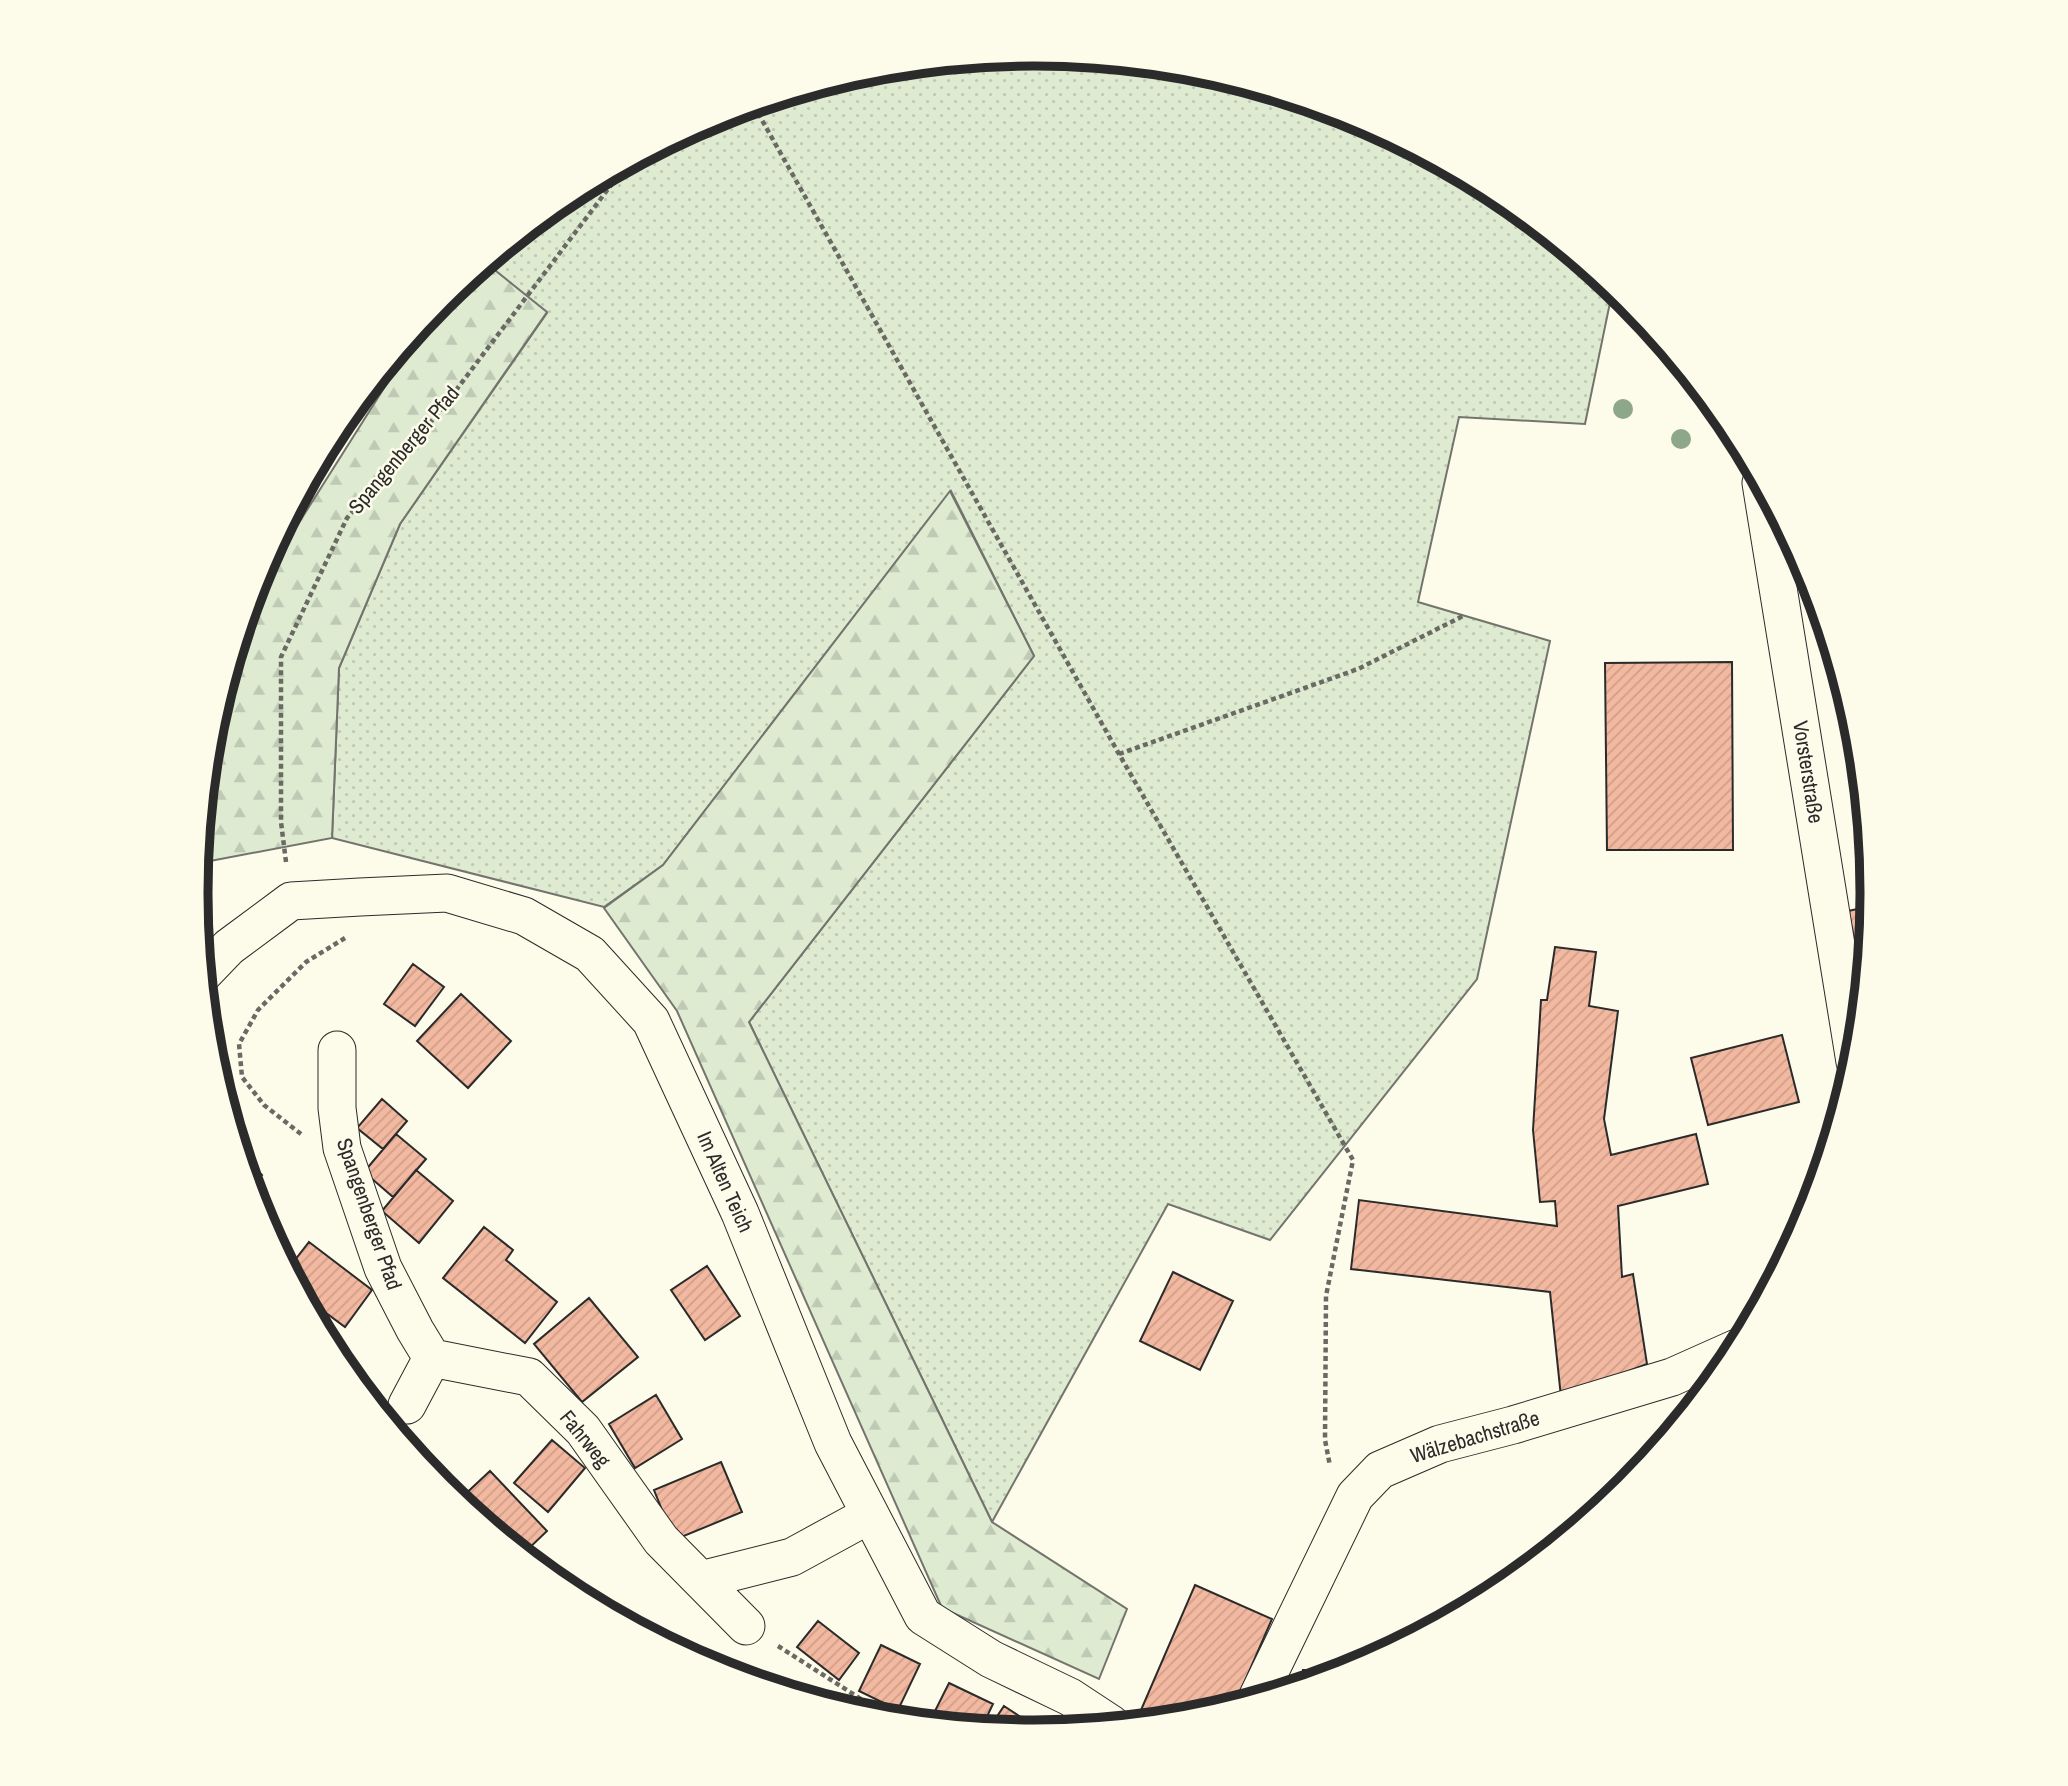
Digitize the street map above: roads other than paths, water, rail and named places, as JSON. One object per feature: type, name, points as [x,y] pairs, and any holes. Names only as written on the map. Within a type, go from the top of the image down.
[{"type":"street","name":"Vorsterstraße","points":[[1780,539],[1793,575],[1850,1022]]},
{"type":"street","name":"Im Alten Teich","points":[[211,966],[229,947],[292,901],[447,894],[524,916],[590,954],[651,1021],[740,1213],[833,1443],[923,1616],[992,1659],[1070,1697],[1100,1717]]},
{"type":"street","name":"Spangenberger Pfad","points":[[337,1050],[337,1108],[342,1148],[383,1268],[432,1357]]},
{"type":"street","points":[[407,1405],[432,1357]]},
{"type":"street","name":"Fahrweg","points":[[432,1357],[529,1377],[583,1430],[661,1540],[746,1626]]},
{"type":"street","name":"Wälzebachstraße","points":[[1262,1687],[1355,1496],[1380,1470],[1440,1444],[1672,1377],[1718,1357]]},
{"type":"street","points":[[701,1580],[792,1557],[869,1515]]}]
